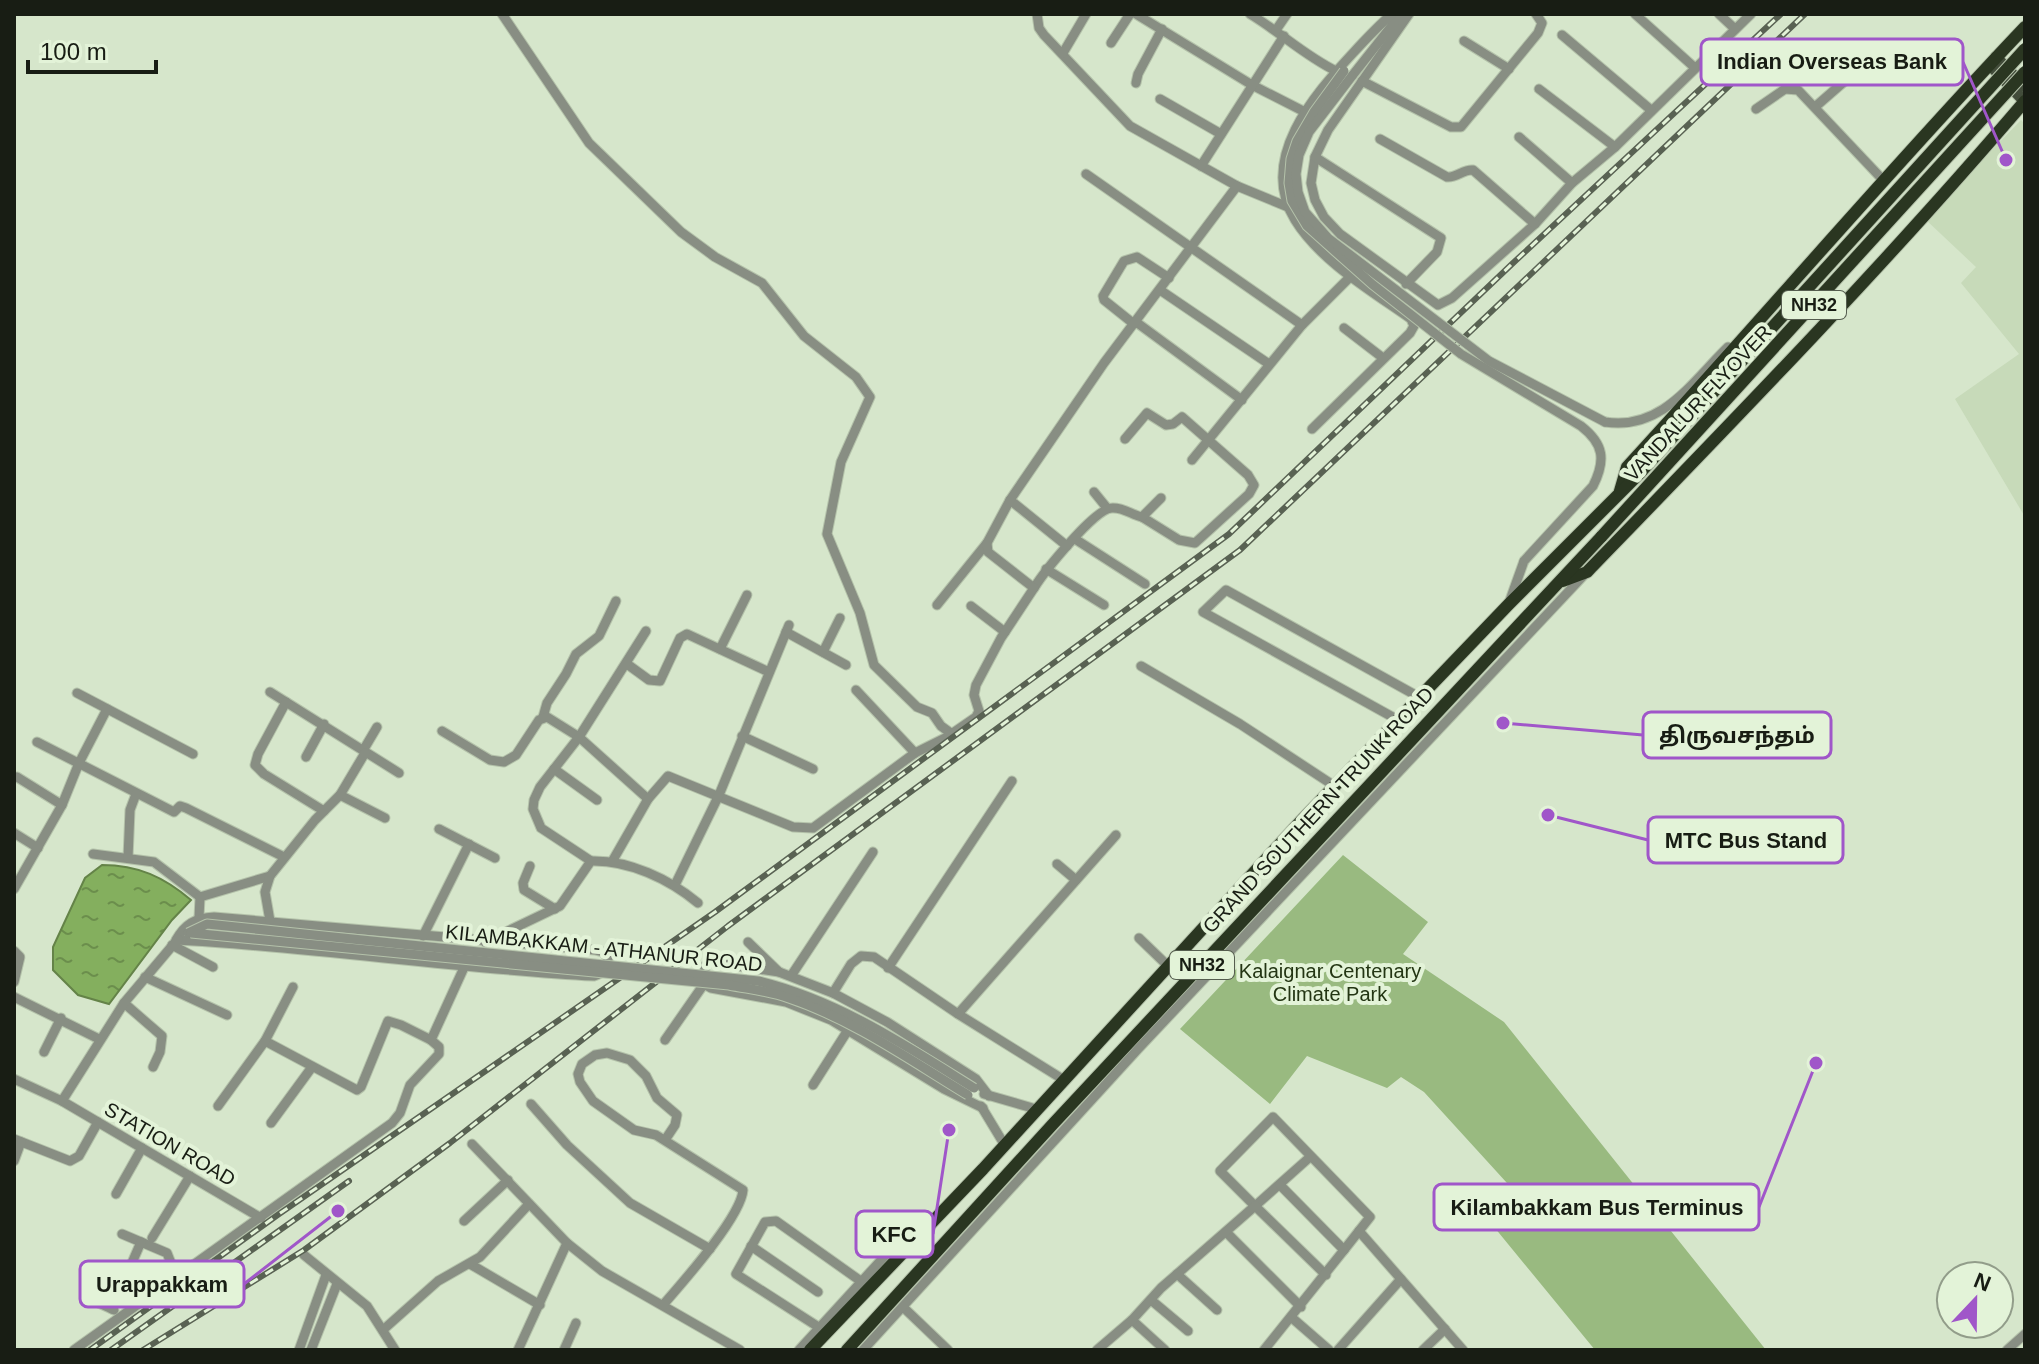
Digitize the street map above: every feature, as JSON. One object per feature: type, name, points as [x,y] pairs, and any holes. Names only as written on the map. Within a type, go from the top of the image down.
[{"type":"highway","points":[[1619,494],[1627,467],[1883,180],[2025,27]]},
{"type":"highway","name":"VANDALUR FLYOVER","points":[[1619,494],[2025,49]]},
{"type":"highway","name":"VANDALUR FLYOVER","points":[[1560,582],[2025,72]]},
{"type":"highway","points":[[1560,582],[1587,572],[1861,287],[2025,102]]},
{"type":"highway","name":"GRAND SOUTHERN TRUNK ROAD","points":[[1036,1109],[1419,697],[1619,494]]},
{"type":"highway","name":"GRAND SOUTHERN TRUNK ROAD","points":[[847,1350],[1053,1124],[1560,582]]},
{"type":"highway","name":"NH32","points":[[810,1350],[1036,1109]]},
{"type":"main road","points":[[1993,61],[2025,87]]},
{"type":"main road","points":[[1993,61],[2025,102]]},
{"type":"street","points":[[502,14],[589,143],[681,232],[715,257],[762,283],[804,336],[856,377],[870,397],[841,462],[827,534],[860,613],[874,665],[917,707],[932,713],[941,726],[952,734]]},
{"type":"street","points":[[1037,14],[1039,28],[1130,126],[1237,186],[1288,207]]},
{"type":"street","points":[[1063,53],[1086,14]]},
{"type":"street","points":[[1111,43],[1136,14],[1252,85],[1305,112]]},
{"type":"street","points":[[1250,14],[1316,61],[1336,71]]},
{"type":"street","points":[[1201,166],[1252,85],[1287,14]]},
{"type":"street","points":[[1392,14],[1336,71],[1305,112],[1291,136],[1284,164],[1285,191],[1288,207],[1307,235],[1350,277],[1411,319],[1414,326]]},
{"type":"street","points":[[1401,14],[1309,132],[1299,155],[1296,174],[1298,192],[1305,212],[1328,238],[1489,361],[1605,422],[1637,423],[1654,416],[1674,402],[1761,319]]},
{"type":"street","points":[[1409,14],[1403,27],[1328,130],[1315,157],[1311,183],[1324,217],[1340,234],[1406,284],[1441,305]]},
{"type":"street","points":[[1362,81],[1456,128],[1466,124],[1541,28],[1540,18],[1536,14]]},
{"type":"street","points":[[1635,14],[1694,67]]},
{"type":"street","points":[[1719,14],[1735,29]]},
{"type":"street","points":[[1312,429],[1414,326],[1452,298],[1535,224],[1572,183],[1615,147],[1751,14]]},
{"type":"street","points":[[1136,83],[1162,29]]},
{"type":"street","points":[[1562,35],[1651,110]]},
{"type":"street","points":[[1380,38],[1371,39],[1344,71],[1297,141],[1291,159],[1289,183],[1292,201],[1307,226],[1328,248],[1461,354],[1581,426],[1596,438],[1601,456],[1599,475],[1593,486],[1524,561],[1509,604]]},
{"type":"street","points":[[1464,41],[1509,69]]},
{"type":"street","points":[[1815,107],[1854,73]]},
{"type":"street","points":[[1756,109],[1790,88],[1798,90],[1883,180]]},
{"type":"street","points":[[1539,89],[1615,147]]},
{"type":"street","points":[[1160,99],[1221,134]]},
{"type":"street","points":[[1519,137],[1572,183]]},
{"type":"street","points":[[1380,139],[1442,176],[1452,177],[1469,170],[1479,173],[1535,224]]},
{"type":"street","points":[[1315,157],[1441,238],[1437,252],[1406,284]]},
{"type":"street","points":[[1086,174],[1302,325]]},
{"type":"street","points":[[937,605],[987,543],[1010,500],[1237,186]]},
{"type":"street","points":[[1169,278],[1137,257],[1129,257],[1103,296],[1104,300],[1242,400]]},
{"type":"street","points":[[1192,460],[1302,325],[1350,277]]},
{"type":"street","points":[[1160,290],[1269,364]]},
{"type":"street","points":[[1344,328],[1383,358]]},
{"type":"street","points":[[613,860],[648,799],[663,778],[668,776],[793,827],[813,828],[915,753],[967,725],[978,713],[974,695],[976,685],[1005,632],[1046,569],[1107,508],[1118,508],[1142,517],[1179,540],[1195,543],[1249,494],[1254,485],[1182,417],[1166,425],[1147,413],[1125,439]]},
{"type":"street","points":[[1094,492],[1107,508]]},
{"type":"street","points":[[1142,517],[1161,498]]},
{"type":"street","points":[[1010,500],[1071,542],[1145,584]]},
{"type":"street","points":[[987,543],[988,552],[1034,588]]},
{"type":"street","points":[[1046,569],[1104,605]]},
{"type":"street","points":[[863,1350],[1119,1069],[1587,572]]},
{"type":"street","points":[[1398,720],[1203,612],[1226,590],[1419,697]]},
{"type":"street","points":[[720,649],[747,595]]},
{"type":"street","points":[[442,731],[490,760],[504,762],[516,755],[543,717],[547,703],[576,654],[599,636],[616,601]]},
{"type":"street","points":[[971,606],[1005,632]]},
{"type":"street","points":[[823,652],[840,618]]},
{"type":"street","points":[[675,885],[719,795],[787,628],[846,665]]},
{"type":"street","points":[[646,631],[579,737],[540,787],[534,800],[535,818],[550,835],[591,861],[613,860],[675,885],[698,903]]},
{"type":"street","points":[[627,664],[649,680],[657,682],[662,679],[683,634],[769,672]]},
{"type":"street","points":[[1141,666],[1240,724],[1336,787]]},
{"type":"street","points":[[856,690],[915,753]]},
{"type":"street","points":[[270,692],[399,773]]},
{"type":"street","points":[[77,693],[193,754]]},
{"type":"street","points":[[286,702],[255,765],[264,774],[324,811]]},
{"type":"street","points":[[14,889],[62,805],[79,763],[107,709]]},
{"type":"street","points":[[543,717],[553,719],[579,737],[648,799]]},
{"type":"street","points":[[306,757],[324,724]]},
{"type":"street","points":[[270,921],[265,892],[270,876],[340,795],[377,727]]},
{"type":"street","points":[[742,736],[813,769]]},
{"type":"street","points":[[37,742],[174,812],[180,806],[186,808],[284,857]]},
{"type":"street","points":[[554,769],[597,800]]},
{"type":"street","points":[[17,777],[62,805]]},
{"type":"street","points":[[888,968],[1012,781]]},
{"type":"street","points":[[128,858],[130,810],[136,794]]},
{"type":"street","points":[[340,795],[385,818]]},
{"type":"street","points":[[439,829],[495,858]]},
{"type":"street","points":[[14,833],[38,848]]},
{"type":"street","points":[[958,1014],[1116,835]]},
{"type":"street","points":[[423,936],[469,844]]},
{"type":"street","points":[[791,976],[873,852]]},
{"type":"street","points":[[93,854],[154,862],[200,897]]},
{"type":"street","points":[[431,1040],[464,964],[485,942],[560,906],[591,861]]},
{"type":"street","points":[[1057,864],[1076,880]]},
{"type":"street","points":[[530,866],[523,883],[524,890],[555,909]]},
{"type":"street","points":[[200,897],[270,876]]},
{"type":"street","points":[[199,918],[200,897]]},
{"type":"street","points":[[199,918],[270,921],[595,950],[603,952],[608,964],[594,976],[174,942],[183,927],[199,918]]},
{"type":"street","name":"KILAMBAKKAM - ATHANUR ROAD","points":[[62,1101],[99,1039],[145,977],[174,942],[207,924],[758,981],[783,987],[845,1011],[971,1092],[1036,1109]]},
{"type":"street","points":[[1139,938],[1168,966]]},
{"type":"street","points":[[174,942],[213,967]]},
{"type":"street","points":[[748,942],[779,972]]},
{"type":"street","points":[[14,951],[20,962],[14,982]]},
{"type":"street","points":[[833,993],[851,964],[861,956],[874,957],[1064,1080]]},
{"type":"street","points":[[665,1040],[704,984],[705,966],[709,962],[779,972],[833,993],[887,1022],[976,1079],[989,1096]]},
{"type":"street","points":[[145,977],[227,1015]]},
{"type":"street","points":[[704,984],[711,988],[786,1002],[831,1020],[944,1089],[983,1108]]},
{"type":"street","points":[[218,1106],[265,1041],[293,987]]},
{"type":"street","points":[[14,997],[99,1039]]},
{"type":"street","points":[[124,1003],[162,1036],[163,1042],[153,1067]]},
{"type":"street","points":[[44,1052],[61,1018]]},
{"type":"street","points":[[74,1350],[392,1123],[400,1113],[410,1085],[439,1054],[439,1047],[431,1040],[388,1021],[361,1087],[357,1090],[265,1041]]},
{"type":"street","points":[[813,1085],[848,1030]]},
{"type":"street","points":[[663,1305],[710,1249],[739,1203],[743,1190],[665,1140],[651,1133],[638,1133],[593,1101],[580,1082],[578,1074],[582,1064],[595,1055],[607,1053],[630,1060],[641,1068],[657,1098],[677,1115],[675,1125],[665,1140]]},
{"type":"street","points":[[271,1123],[312,1067]]},
{"type":"street","points":[[14,1079],[62,1101]]},
{"type":"street","name":"KILAMBAKKAM - ATHANUR ROAD","points":[[971,1092],[1004,1144]]},
{"type":"street","name":"STATION ROAD","points":[[62,1101],[261,1218]]},
{"type":"street","points":[[531,1104],[567,1145],[630,1203],[710,1249]]},
{"type":"street","points":[[1264,1350],[1301,1307],[1326,1275],[1344,1250],[1370,1217],[1273,1117],[1220,1171],[1326,1275]]},
{"type":"street","points":[[14,1161],[17,1141],[70,1161],[79,1156],[98,1122]]},
{"type":"street","points":[[472,1144],[567,1243],[602,1271],[740,1350]]},
{"type":"street","points":[[116,1194],[142,1148]]},
{"type":"street","points":[[1097,1350],[1177,1274],[1310,1157]]},
{"type":"street","points":[[152,1238],[190,1176]]},
{"type":"street","points":[[464,1221],[508,1180]]},
{"type":"street","points":[[1280,1185],[1344,1250]]},
{"type":"street","points":[[384,1329],[438,1281],[470,1264],[488,1250],[529,1204]]},
{"type":"street","points":[[820,1328],[736,1274],[765,1222],[776,1221],[862,1282]]},
{"type":"street","points":[[799,1350],[894,1246],[932,1222]]},
{"type":"street","points":[[1359,1231],[1463,1350]]},
{"type":"street","points":[[1226,1232],[1301,1307]]},
{"type":"street","points":[[122,1234],[167,1253],[176,1276]]},
{"type":"street","points":[[112,1309],[141,1242]]},
{"type":"street","points":[[518,1350],[567,1243]]},
{"type":"street","points":[[751,1246],[818,1292]]},
{"type":"street","points":[[304,1255],[367,1306],[395,1350]]},
{"type":"street","points":[[470,1264],[540,1305]]},
{"type":"street","points":[[106,1266],[156,1290]]},
{"type":"street","points":[[1177,1274],[1217,1310]]},
{"type":"street","points":[[299,1350],[326,1275]]},
{"type":"street","points":[[1338,1350],[1401,1279]]},
{"type":"street","points":[[311,1350],[337,1284]]},
{"type":"street","points":[[92,1300],[123,1314]]},
{"type":"street","points":[[1151,1300],[1188,1331]]},
{"type":"street","points":[[903,1307],[948,1350]]},
{"type":"street","points":[[1291,1317],[1329,1350]]},
{"type":"street","points":[[1132,1320],[1165,1350]]},
{"type":"street","points":[[564,1350],[576,1323]]},
{"type":"street","points":[[1423,1350],[1445,1329]]},
{"type":"street","points":[[2007,1350],[2018,1346],[2025,1334]]},
{"type":"shaded area","points":[[2021,120],[2025,124],[2025,517],[1955,399],[2019,354],[1961,283],[1976,267],[1925,219]]},
{"type":"green space","name":"Kalaignar Centenary Climate Park","points":[[1343,855],[1428,922],[1403,954],[1504,1022],[1766,1350],[1595,1350],[1490,1222],[1517,1194],[1424,1092],[1401,1077],[1387,1088],[1307,1056],[1270,1104],[1180,1029]]},
{"type":"water","points":[[102,865],[127,867],[150,874],[191,900],[172,920],[109,1004],[78,995],[53,970],[53,947],[85,878]]},
{"type":"railway","points":[[90,1350],[279,1214],[715,912],[1229,534],[1512,264],[1781,14]]},
{"type":"railway","points":[[143,1350],[304,1250],[450,1143],[728,926],[1240,550],[1805,14]]},
{"type":"railway","points":[[111,1350],[349,1181]]},
{"type":"place","name":"Indian Overseas Bank","points":[[2006,160]]},
{"type":"place","name":"திருவசந்தம்","points":[[1503,723]]},
{"type":"place","name":"MTC Bus Stand","points":[[1548,815]]},
{"type":"place","name":"Kilambakkam Bus Terminus","points":[[1816,1063]]},
{"type":"place","name":"KFC","points":[[949,1130]]},
{"type":"place","name":"Urappakkam","points":[[338,1211]]}]
